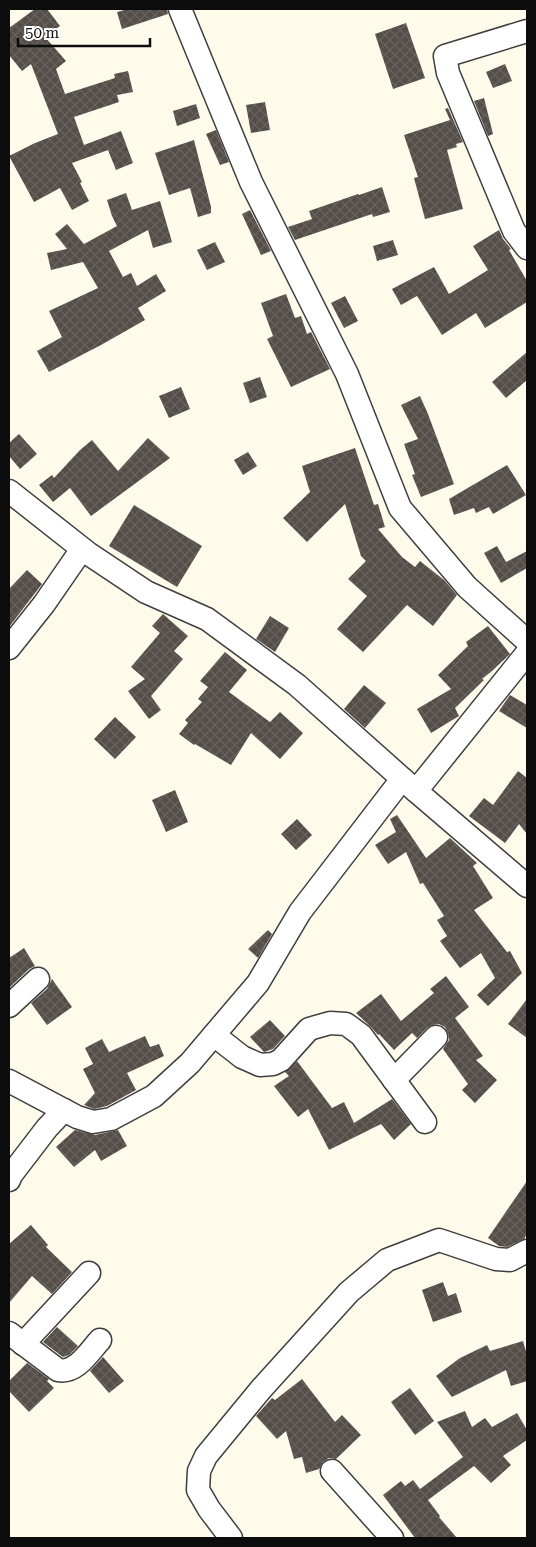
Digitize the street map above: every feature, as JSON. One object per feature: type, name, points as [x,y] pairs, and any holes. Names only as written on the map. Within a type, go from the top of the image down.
[{"type":"street","points":[[180,9],[251,182],[347,374],[400,508],[467,587],[527,641]]},
{"type":"street","points":[[527,31],[445,56],[448,73],[514,231],[527,248]]},
{"type":"street","points":[[9,491],[82,549],[146,592],[206,619],[297,685],[409,785],[527,886]]},
{"type":"street","points":[[9,648],[44,604],[82,549]]},
{"type":"street","points":[[9,1081],[77,1117],[93,1122],[111,1119],[154,1096],[190,1063],[258,983],[300,912],[409,785],[527,653]]},
{"type":"street","points":[[9,1006],[38,979]]},
{"type":"street","points":[[214,1035],[242,1057],[260,1065],[273,1064],[281,1060],[309,1029],[330,1023],[346,1024],[361,1035],[425,1122]]},
{"type":"street","points":[[394,1080],[436,1037]]},
{"type":"street","points":[[9,1180],[46,1128],[64,1110]]},
{"type":"street","points":[[231,1538],[209,1509],[198,1490],[199,1471],[206,1456],[262,1388],[349,1292],[387,1260],[439,1240],[496,1259],[510,1260],[527,1251]]},
{"type":"street","points":[[89,1273],[16,1339],[58,1370],[64,1372],[71,1370],[100,1340]]},
{"type":"street","points":[[332,1472],[392,1538]]},
{"type":"building","points":[[35,9],[47,9],[60,26],[45,37],[66,61],[56,69],[65,94],[115,78],[114,74],[128,71],[133,92],[117,95],[119,102],[74,117],[84,145],[121,131],[133,163],[116,170],[108,150],[72,163],[89,201],[72,210],[60,188],[34,202],[9,156],[58,134],[31,64],[22,71],[9,55],[9,28]]},
{"type":"building","points":[[128,9],[167,9],[168,14],[122,29],[117,12]]},
{"type":"building","points":[[406,23],[425,78],[393,89],[375,34]]},
{"type":"building","points":[[505,64],[512,81],[493,88],[486,72]]},
{"type":"building","points":[[484,98],[493,134],[488,136],[474,101]]},
{"type":"building","points":[[265,102],[270,130],[251,133],[246,105]]},
{"type":"building","points":[[196,104],[200,118],[177,126],[173,111]]},
{"type":"building","points":[[448,108],[463,142],[456,144],[457,147],[447,150],[463,209],[425,219],[414,178],[418,177],[404,135],[450,120],[445,109]]},
{"type":"building","points":[[216,130],[229,162],[220,165],[206,134]]},
{"type":"building","points":[[194,140],[211,207],[211,213],[198,217],[190,188],[169,195],[155,153]]},
{"type":"building","points":[[382,187],[390,212],[373,217],[372,214],[295,240],[288,227],[312,219],[309,211]]},
{"type":"building","points":[[126,193],[132,210],[160,201],[172,242],[153,248],[148,230],[109,251],[123,277],[131,273],[137,286],[156,274],[166,291],[138,308],[145,320],[49,372],[37,351],[62,337],[49,311],[98,288],[83,262],[51,270],[47,253],[67,249],[55,234],[67,224],[84,244],[117,226],[107,200]]},
{"type":"building","points":[[250,210],[271,251],[261,255],[242,214]]},
{"type":"building","points":[[499,230],[527,281],[527,302],[485,328],[476,313],[442,335],[417,296],[401,305],[392,289],[434,267],[449,294],[488,270],[473,246]]},
{"type":"building","points":[[393,240],[398,255],[377,261],[373,246]]},
{"type":"building","points":[[215,242],[225,262],[207,270],[197,250]]},
{"type":"building","points":[[286,294],[295,318],[301,316],[307,334],[311,332],[330,369],[291,387],[267,339],[273,336],[261,303]]},
{"type":"building","points":[[345,296],[358,321],[344,328],[331,303]]},
{"type":"building","points":[[527,352],[527,380],[506,398],[492,382]]},
{"type":"building","points":[[260,377],[267,397],[250,403],[243,383]]},
{"type":"building","points":[[181,387],[190,409],[169,418],[159,396]]},
{"type":"building","points":[[420,396],[454,484],[421,497],[412,475],[415,474],[404,444],[418,439],[401,405]]},
{"type":"building","points":[[19,434],[37,454],[20,469],[9,456],[9,443]]},
{"type":"building","points":[[148,438],[170,458],[91,516],[70,488],[53,502],[39,485],[52,475],[54,478],[92,440],[118,471]]},
{"type":"building","points":[[355,448],[374,505],[378,504],[385,527],[378,529],[402,557],[415,567],[420,561],[444,580],[457,595],[433,626],[407,605],[363,652],[337,629],[367,596],[348,579],[366,561],[361,556],[345,504],[307,542],[283,518],[310,492],[302,466]]},
{"type":"building","points":[[248,452],[257,466],[243,475],[234,460]]},
{"type":"building","points":[[507,465],[526,495],[493,514],[489,507],[476,513],[474,508],[454,515],[449,499]]},
{"type":"building","points":[[134,505],[202,546],[177,587],[109,546]]},
{"type":"building","points":[[497,546],[506,562],[527,551],[527,568],[501,583],[484,553]]},
{"type":"building","points":[[27,570],[42,584],[9,627],[9,589]]},
{"type":"building","points":[[163,614],[188,636],[174,651],[183,659],[151,696],[161,710],[149,719],[128,691],[145,679],[131,667],[160,633],[152,626]]},
{"type":"building","points":[[270,616],[289,628],[275,652],[256,639]]},
{"type":"building","points":[[488,626],[510,654],[482,679],[484,680],[455,708],[459,716],[431,733],[417,709],[451,689],[438,675],[468,646],[466,642]]},
{"type":"building","points":[[225,652],[247,670],[229,692],[270,722],[280,712],[303,733],[280,759],[251,733],[231,765],[194,745],[179,734],[188,723],[185,720],[202,702],[198,699],[208,687],[200,681]]},
{"type":"building","points":[[364,685],[386,703],[365,728],[344,709]]},
{"type":"building","points":[[510,695],[527,705],[527,728],[499,711]]},
{"type":"building","points":[[115,717],[136,737],[115,759],[94,739]]},
{"type":"building","points":[[518,771],[527,778],[527,834],[519,824],[505,843],[469,816],[484,798],[493,805]]},
{"type":"building","points":[[175,790],[188,822],[166,832],[152,800]]},
{"type":"building","points":[[397,815],[426,858],[450,838],[477,863],[473,866],[493,898],[474,910],[507,952],[510,951],[522,973],[488,1006],[477,995],[495,978],[481,953],[460,968],[440,941],[447,936],[437,920],[444,916],[423,883],[420,884],[406,852],[388,864],[375,845],[396,832],[390,819]]},
{"type":"building","points":[[297,819],[312,835],[296,850],[281,834]]},
{"type":"building","points":[[268,930],[272,934],[258,958],[248,949]]},
{"type":"building","points":[[24,948],[35,966],[29,969],[9,988],[9,958]]},
{"type":"building","points":[[446,976],[469,1007],[455,1018],[483,1056],[476,1060],[497,1080],[475,1103],[462,1090],[468,1084],[443,1049],[449,1040],[445,1027],[439,1024],[432,1025],[417,1038],[412,1033],[394,1050],[356,1013],[381,994],[401,1021],[434,993],[430,989]]},
{"type":"building","points":[[52,979],[72,1007],[47,1025],[31,1003],[47,989]]},
{"type":"building","points":[[527,999],[527,1038],[508,1024]]},
{"type":"building","points":[[270,1020],[285,1036],[273,1049],[264,1052],[250,1037]]},
{"type":"building","points":[[145,1036],[150,1047],[159,1044],[164,1056],[127,1073],[136,1090],[107,1106],[94,1109],[84,1105],[95,1093],[83,1069],[93,1064],[85,1048],[102,1039],[109,1052]]},
{"type":"building","points":[[297,1061],[332,1108],[344,1102],[354,1123],[392,1099],[411,1124],[394,1140],[381,1124],[329,1150],[308,1109],[298,1117],[274,1086],[289,1076],[285,1072]]},
{"type":"building","points":[[75,1130],[95,1135],[118,1130],[127,1146],[101,1161],[95,1150],[74,1167],[56,1147]]},
{"type":"building","points":[[527,1181],[527,1234],[524,1239],[507,1247],[499,1246],[488,1238]]},
{"type":"building","points":[[31,1225],[48,1245],[46,1247],[72,1272],[52,1294],[32,1276],[9,1303],[9,1244]]},
{"type":"building","points":[[443,1282],[448,1296],[456,1293],[462,1312],[433,1322],[422,1290]]},
{"type":"building","points":[[57,1327],[78,1346],[69,1355],[63,1357],[43,1342]]},
{"type":"building","points":[[523,1341],[527,1355],[527,1381],[511,1386],[506,1370],[452,1397],[436,1376],[460,1358],[487,1345],[490,1351]]},
{"type":"building","points":[[103,1357],[124,1381],[109,1393],[90,1371]]},
{"type":"building","points":[[27,1363],[49,1379],[47,1381],[54,1388],[29,1412],[9,1391],[9,1381]]},
{"type":"building","points":[[302,1379],[335,1422],[342,1415],[361,1435],[336,1459],[329,1458],[323,1462],[319,1469],[306,1473],[302,1457],[294,1459],[286,1431],[277,1439],[256,1416],[272,1398],[275,1400]]},
{"type":"building","points":[[410,1388],[434,1421],[415,1435],[391,1402]]},
{"type":"building","points":[[465,1411],[472,1427],[485,1418],[492,1427],[517,1413],[527,1430],[527,1440],[503,1456],[511,1465],[491,1483],[474,1466],[428,1500],[439,1517],[457,1538],[415,1538],[383,1495],[401,1481],[405,1486],[413,1480],[420,1489],[463,1457],[437,1422]]}]
